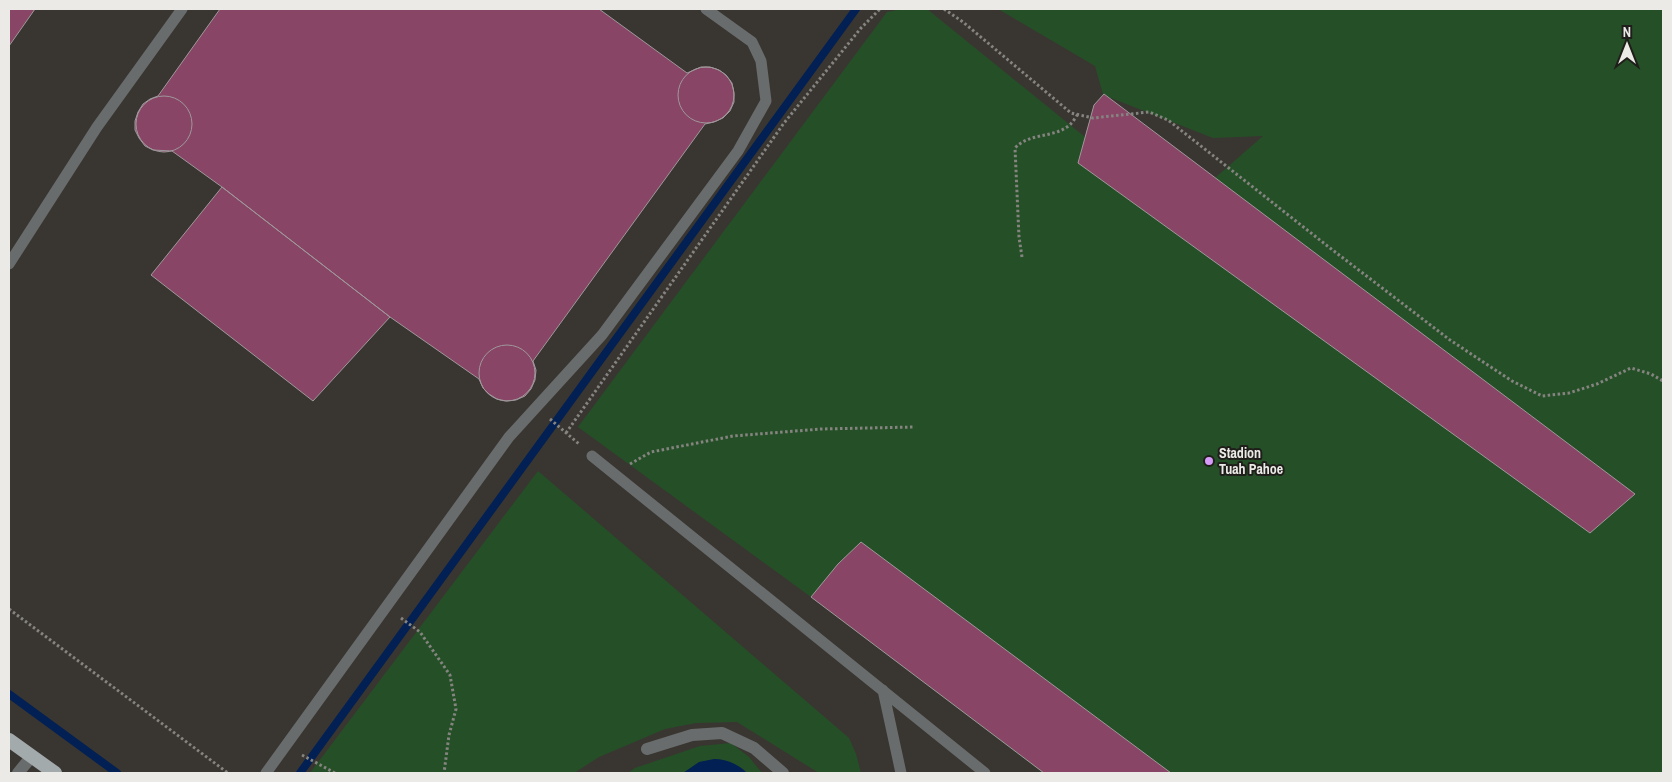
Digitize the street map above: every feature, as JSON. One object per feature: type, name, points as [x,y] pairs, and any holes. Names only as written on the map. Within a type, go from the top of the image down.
[{"type":"highway","points":[[9,740],[55,773]]},
{"type":"street","points":[[647,749],[692,735],[722,733],[754,748],[783,773]]},
{"type":"street","points":[[18,773],[32,756]]},
{"type":"lane","points":[[9,264],[97,127],[182,9]]},
{"type":"lane","points":[[266,773],[509,437],[602,335],[738,151],[766,101],[761,61],[752,42],[706,9]]},
{"type":"lane","points":[[592,456],[985,773]]},
{"type":"lane","points":[[883,690],[901,773]]},
{"type":"path","points":[[566,433],[784,123],[838,55],[880,9]]},
{"type":"path","points":[[944,9],[963,22],[1071,113],[1093,118],[1148,112],[1168,120],[1450,340],[1512,381],[1542,396],[1569,393],[1597,384],[1631,368],[1651,374],[1663,381]]},
{"type":"path","points":[[1022,258],[1018,237],[1015,148],[1021,141],[1049,134],[1068,126],[1078,114]]},
{"type":"path","points":[[614,473],[651,452],[733,436],[822,429],[915,427]]},
{"type":"path","points":[[9,610],[228,773]]},
{"type":"path","points":[[398,616],[420,632],[450,675],[456,709],[449,736],[444,773]]},
{"type":"path","points":[[298,753],[335,773]]},
{"type":"green space","points":[[903,9],[927,9],[1085,137],[1094,105],[1103,94],[1095,66],[998,9],[1663,9],[1663,773],[1043,773],[811,597],[578,427],[887,12]],"holes":[[[1106,96],[1213,138],[1263,136],[1215,178]]]},
{"type":"green space","points":[[538,471],[849,738],[861,773],[819,773],[737,722],[696,723],[665,729],[599,757],[574,773],[310,773]]},
{"type":"green space","points":[[731,743],[749,757],[762,773],[747,773],[742,768],[714,759],[683,773],[628,773],[635,768],[700,746]]},
{"type":"water","points":[[714,759],[732,763],[747,773],[683,773],[699,762]]},
{"type":"building","points":[[9,9],[35,9],[9,46]]},
{"type":"building","points":[[220,9],[599,9],[687,73],[701,67],[719,70],[732,83],[734,102],[730,111],[723,118],[705,124],[533,361],[536,370],[535,380],[531,389],[525,396],[516,400],[506,401],[497,399],[489,394],[483,388],[479,379],[390,317],[222,187],[172,151],[153,150],[145,146],[139,138],[135,130],[135,121],[143,104],[158,96]]},
{"type":"building","points":[[700,67],[712,67],[722,71],[730,79],[734,95],[730,111],[722,119],[712,123],[700,123],[690,119],[682,111],[678,101],[678,89],[682,79],[690,71]]},
{"type":"building","points":[[1104,94],[1635,494],[1590,533],[1078,163],[1094,105]]},
{"type":"building","points":[[158,96],[170,96],[180,100],[188,108],[192,124],[188,140],[180,148],[170,152],[158,152],[148,148],[140,140],[136,130],[136,118],[140,108],[148,100]]},
{"type":"building","points":[[222,187],[390,317],[313,401],[151,275]]},
{"type":"building","points":[[501,345],[513,345],[523,349],[531,357],[535,373],[531,389],[523,397],[513,401],[501,401],[491,397],[483,389],[479,379],[479,367],[483,357],[491,349]]},
{"type":"building","points":[[861,542],[1171,773],[1044,773],[811,597],[838,564]]},
{"type":"waterway","points":[[300,773],[856,9]]},
{"type":"waterway","points":[[9,694],[117,773]]},
{"type":"place","name":"Stadion Tuah Pahoe","points":[[1209,461]]}]
